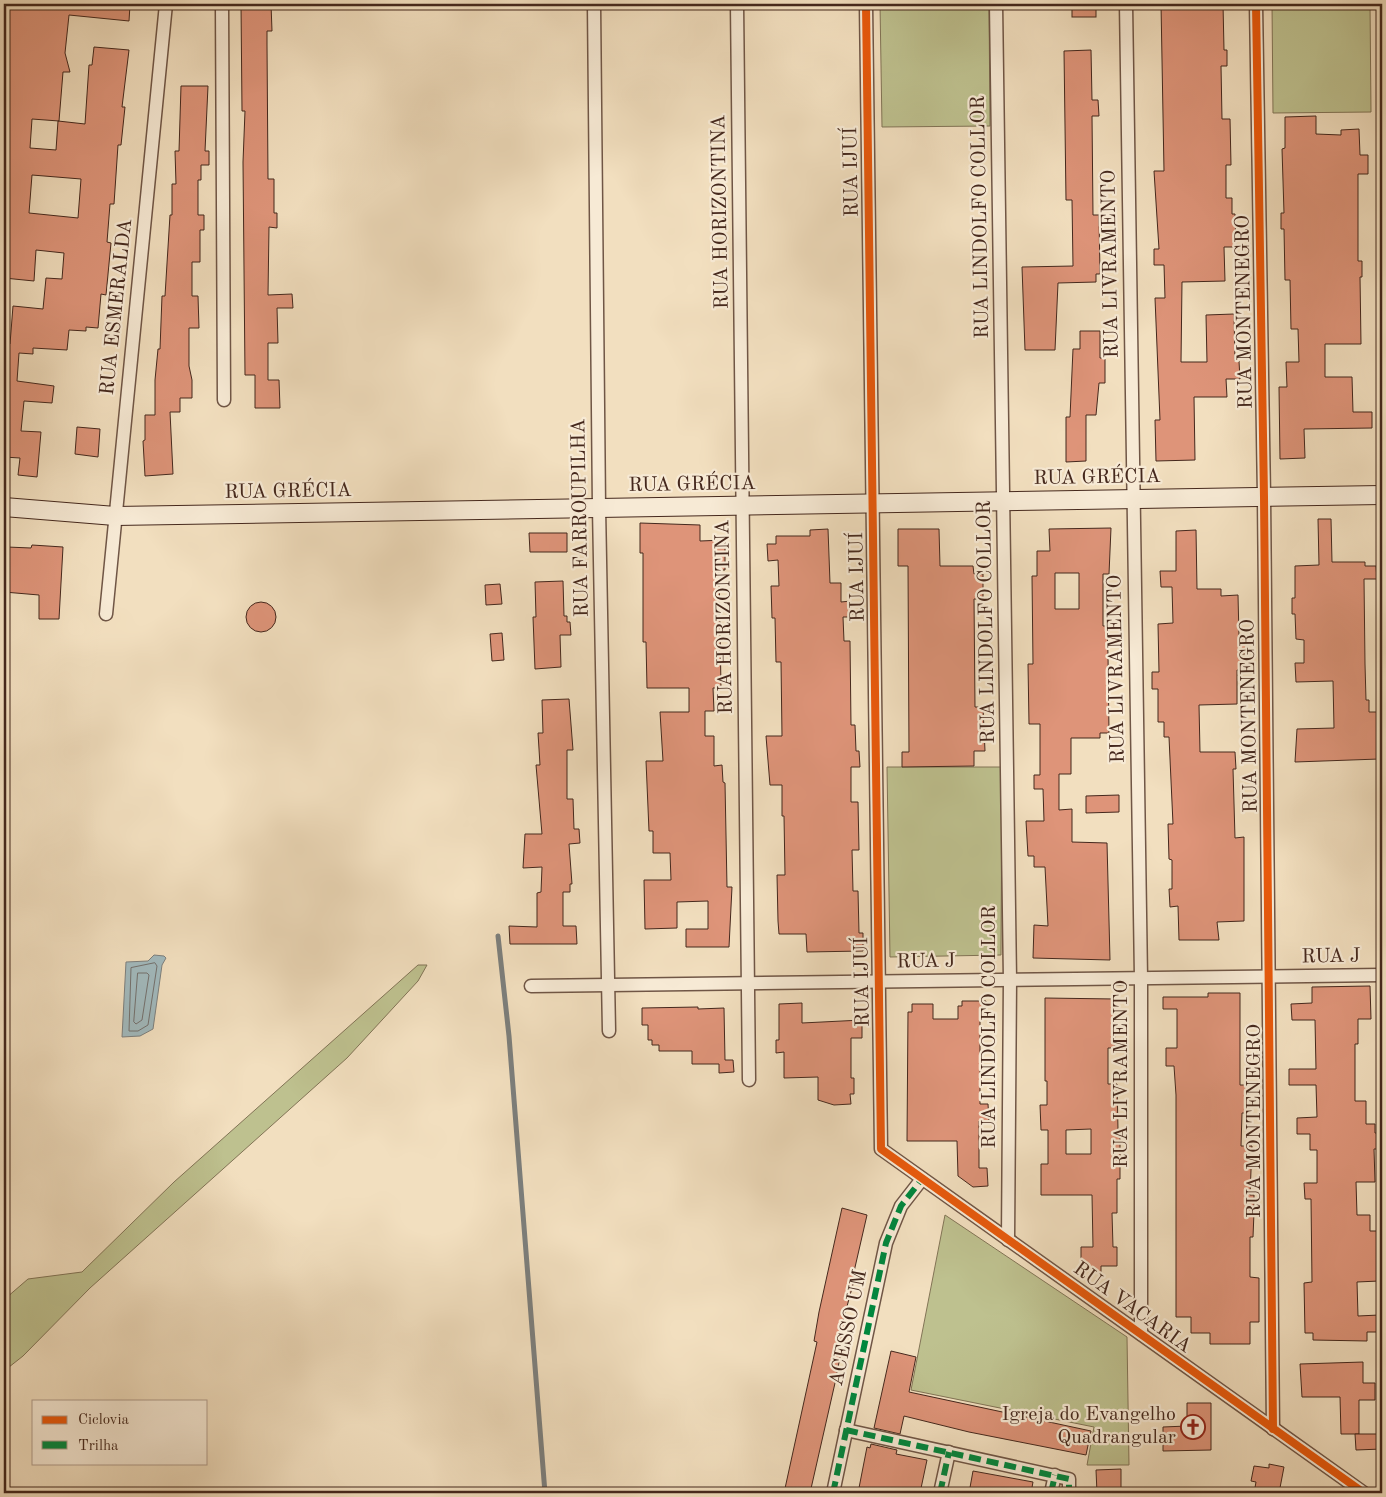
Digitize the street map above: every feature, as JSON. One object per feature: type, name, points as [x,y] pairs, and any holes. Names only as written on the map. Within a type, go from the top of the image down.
[{"type":"main road","name":"RUA GRÉCIA","points":[[4,507],[116,516],[1382,494]]},
{"type":"street","name":"RUA ESMERALDA","points":[[106,614],[166,4]]},
{"type":"street","points":[[222,4],[224,400]]},
{"type":"street","name":"RUA FARROUPILHA","points":[[594,4],[599,508],[610,985],[609,1031]]},
{"type":"street","name":"RUA HORIZONTINA","points":[[737,4],[749,1080]]},
{"type":"street","name":"RUA IJUÍ","points":[[866,4],[881,1149]]},
{"type":"street","name":"RUA LINDOLFO COLLOR","points":[[996,4],[1010,980],[1008,1240]]},
{"type":"street","name":"RUA LIVRAMENTO","points":[[1126,4],[1141,978],[1141,1334]]},
{"type":"street","name":"RUA MONTENEGRO","points":[[1256,4],[1270,976],[1273,1429]]},
{"type":"street","name":"RUA J","points":[[531,986],[1382,975]]},
{"type":"street","name":"RUA VACARIA","points":[[881,1149],[1364,1493]]},
{"type":"street","name":"ACESSO UM","points":[[833,1493],[886,1243],[901,1206],[922,1179]]},
{"type":"street","points":[[846,1430],[1055,1475],[1069,1479],[1069,1493]]},
{"type":"street","points":[[940,1493],[948,1452]]},
{"type":"street","points":[[1051,1493],[1055,1475]]},
{"type":"green space","points":[[880,4],[989,4],[990,126],[882,127]]},
{"type":"green space","points":[[1272,4],[1370,4],[1371,112],[1273,113]]},
{"type":"green space","points":[[887,767],[1002,767],[1001,955],[890,957]]},
{"type":"green space","points":[[418,965],[427,965],[418,981],[347,1058],[90,1288],[23,1356],[4,1371],[4,1305],[6,1298],[28,1279],[82,1272],[174,1182]]},
{"type":"green space","points":[[945,1215],[1127,1337],[1129,1465],[1087,1465],[1094,1427],[911,1390]]},
{"type":"water","points":[[154,955],[166,958],[162,965],[153,1029],[140,1036],[122,1037],[126,962],[148,961]]},
{"type":"building","points":[[7,4],[130,5],[129,21],[69,15],[65,53],[70,72],[63,72],[59,121],[32,119],[30,148],[56,150],[58,121],[85,124],[89,65],[92,65],[94,47],[129,50],[122,107],[125,107],[121,145],[118,145],[114,204],[110,204],[107,242],[111,243],[106,295],[101,294],[98,328],[86,327],[86,331],[69,330],[67,350],[33,348],[33,354],[19,353],[17,381],[54,386],[52,403],[24,401],[21,431],[41,432],[37,477],[18,475],[20,458],[4,457],[4,344],[10,344],[13,306],[43,309],[46,278],[62,279],[64,253],[36,250],[34,281],[4,278],[4,48]],"holes":[[[32,175],[81,179],[78,218],[29,213]]]},
{"type":"building","points":[[241,4],[271,4],[272,31],[267,31],[268,179],[274,179],[274,213],[277,213],[277,228],[269,227],[268,295],[292,294],[293,308],[277,308],[278,343],[268,343],[268,380],[279,380],[280,408],[255,408],[255,375],[245,375],[243,162],[245,111],[242,111]]},
{"type":"building","points":[[1072,4],[1096,4],[1096,17],[1072,17]]},
{"type":"building","points":[[1161,4],[1223,4],[1224,50],[1227,50],[1227,66],[1221,66],[1222,119],[1230,119],[1231,165],[1226,165],[1226,198],[1232,198],[1232,214],[1235,214],[1236,247],[1224,247],[1225,281],[1182,282],[1181,362],[1207,362],[1206,315],[1234,314],[1235,361],[1239,361],[1240,379],[1226,379],[1227,397],[1194,397],[1195,460],[1156,461],[1155,420],[1160,420],[1155,298],[1165,298],[1164,265],[1154,265],[1154,249],[1159,249],[1154,171],[1164,171]]},
{"type":"building","points":[[1091,50],[1092,100],[1098,100],[1099,116],[1092,116],[1093,215],[1099,215],[1100,274],[1096,274],[1096,282],[1058,283],[1055,350],[1025,350],[1022,267],[1073,266],[1072,200],[1066,200],[1064,51]]},
{"type":"building","points":[[181,86],[208,86],[205,151],[209,151],[209,165],[201,165],[201,180],[198,180],[198,215],[204,215],[204,230],[200,230],[200,262],[192,262],[192,296],[198,296],[199,328],[189,328],[189,366],[192,380],[192,398],[180,398],[180,412],[170,412],[173,474],[145,476],[143,441],[145,440],[145,415],[155,415],[155,380],[158,349],[160,349],[162,296],[165,296],[170,215],[172,215],[172,184],[176,184],[175,151],[179,151]]},
{"type":"building","points":[[1316,116],[1316,134],[1341,135],[1341,130],[1359,129],[1360,155],[1368,155],[1368,174],[1358,174],[1358,261],[1362,261],[1362,277],[1360,277],[1361,344],[1325,344],[1325,377],[1352,377],[1353,412],[1372,412],[1372,428],[1304,429],[1305,458],[1280,459],[1279,387],[1287,387],[1286,362],[1299,362],[1298,329],[1291,329],[1290,280],[1285,280],[1284,229],[1281,229],[1281,213],[1284,213],[1282,149],[1285,148],[1285,117]]},
{"type":"building","points":[[1080,331],[1100,331],[1100,358],[1105,358],[1105,383],[1099,383],[1096,415],[1086,415],[1086,461],[1066,462],[1066,417],[1070,417],[1073,349],[1080,349]]},
{"type":"building","points":[[77,427],[100,429],[98,457],[75,454]]},
{"type":"building","points":[[1318,519],[1331,519],[1332,562],[1365,562],[1365,566],[1376,566],[1377,579],[1364,579],[1365,664],[1366,700],[1369,700],[1369,712],[1379,712],[1379,759],[1295,762],[1297,729],[1334,728],[1333,681],[1296,682],[1295,663],[1304,663],[1304,640],[1296,639],[1295,614],[1292,614],[1292,598],[1295,598],[1295,566],[1319,565]]},
{"type":"building","points":[[640,523],[700,525],[700,541],[725,540],[725,570],[719,570],[721,688],[713,688],[714,711],[705,711],[705,736],[714,736],[714,766],[722,765],[723,782],[725,783],[727,887],[732,887],[729,947],[686,947],[686,929],[708,929],[708,901],[677,902],[677,928],[645,929],[644,880],[671,880],[670,853],[653,853],[653,831],[649,831],[646,761],[663,761],[660,712],[689,712],[689,688],[647,688],[646,642],[643,642],[643,553],[640,553]]},
{"type":"building","points":[[1111,528],[1109,574],[1103,574],[1103,626],[1107,626],[1109,733],[1100,733],[1100,738],[1071,738],[1071,774],[1059,774],[1059,810],[1072,809],[1072,842],[1107,843],[1110,960],[1033,958],[1034,925],[1048,926],[1045,867],[1034,867],[1034,856],[1028,856],[1026,821],[1044,821],[1043,789],[1034,789],[1034,775],[1040,775],[1040,724],[1029,724],[1028,664],[1033,664],[1032,576],[1037,576],[1037,551],[1050,551],[1049,529]],"holes":[[[1055,573],[1079,573],[1079,609],[1055,609]]]},
{"type":"building","points":[[828,529],[830,583],[841,583],[841,602],[851,601],[852,617],[843,617],[844,641],[850,641],[851,725],[855,725],[856,751],[859,751],[860,767],[851,767],[851,802],[858,802],[859,850],[852,850],[853,891],[858,891],[859,933],[863,933],[863,951],[807,952],[806,934],[779,934],[777,875],[785,875],[782,785],[770,785],[766,736],[782,736],[781,662],[776,662],[775,618],[772,618],[771,586],[779,586],[778,560],[768,561],[767,544],[776,544],[776,536],[810,536],[810,530]]},
{"type":"building","points":[[898,529],[939,529],[940,566],[973,566],[974,574],[983,574],[983,599],[974,599],[975,707],[983,707],[985,751],[974,751],[974,766],[902,767],[902,752],[909,752],[908,566],[898,566]]},
{"type":"building","points":[[1196,530],[1197,589],[1221,589],[1221,596],[1238,595],[1239,637],[1246,637],[1246,654],[1241,654],[1241,670],[1237,670],[1237,704],[1199,705],[1200,752],[1235,752],[1236,769],[1233,769],[1235,838],[1244,837],[1244,921],[1217,922],[1219,940],[1179,940],[1178,906],[1170,907],[1169,889],[1172,889],[1172,860],[1169,859],[1168,824],[1173,824],[1169,737],[1164,737],[1164,722],[1158,722],[1158,689],[1152,689],[1152,672],[1159,672],[1158,624],[1173,623],[1172,587],[1161,587],[1160,571],[1176,571],[1176,531]]},
{"type":"building","points":[[529,533],[567,533],[567,552],[530,552]]},
{"type":"building","points":[[32,545],[63,547],[59,619],[39,619],[39,595],[4,592],[7,547],[31,548]]},
{"type":"building","points":[[563,581],[564,616],[567,616],[567,622],[570,622],[571,635],[560,635],[561,667],[535,669],[533,617],[536,617],[535,582]]},
{"type":"building","points":[[500,584],[502,604],[486,605],[485,585]]},
{"type":"building","points":[[261,602],[271,607],[276,617],[271,627],[261,632],[251,627],[246,617],[251,607]]},
{"type":"building","points":[[502,633],[504,660],[492,661],[490,634]]},
{"type":"building","points":[[569,699],[573,750],[567,750],[567,799],[573,799],[574,829],[579,829],[580,843],[569,844],[572,884],[570,884],[570,892],[563,892],[563,926],[576,926],[577,944],[510,944],[509,926],[537,927],[537,893],[541,892],[542,867],[523,868],[525,834],[542,834],[536,765],[540,765],[538,733],[543,733],[542,700]]},
{"type":"building","points":[[1119,795],[1119,812],[1086,813],[1086,796]]},
{"type":"building","points":[[1370,986],[1371,1019],[1358,1019],[1358,1044],[1355,1044],[1355,1101],[1366,1101],[1366,1124],[1375,1124],[1375,1133],[1382,1133],[1382,1149],[1374,1149],[1375,1182],[1356,1182],[1357,1215],[1370,1215],[1370,1231],[1377,1231],[1379,1281],[1357,1282],[1358,1316],[1379,1315],[1379,1332],[1367,1332],[1367,1341],[1313,1340],[1313,1333],[1305,1333],[1304,1283],[1312,1282],[1311,1199],[1305,1199],[1304,1183],[1317,1183],[1317,1150],[1310,1150],[1310,1134],[1297,1134],[1297,1118],[1317,1117],[1316,1085],[1289,1085],[1289,1069],[1316,1069],[1315,1020],[1292,1020],[1291,1004],[1312,1003],[1312,987]]},
{"type":"building","points":[[1208,993],[1240,993],[1240,1085],[1248,1085],[1249,1113],[1242,1113],[1241,1146],[1252,1146],[1250,1195],[1254,1195],[1254,1212],[1253,1237],[1250,1237],[1250,1277],[1259,1278],[1259,1322],[1250,1322],[1250,1344],[1210,1344],[1210,1333],[1191,1333],[1191,1317],[1176,1317],[1176,1095],[1174,1066],[1166,1066],[1166,1048],[1177,1048],[1177,1009],[1163,1009],[1163,997],[1208,997]]},
{"type":"building","points":[[1045,998],[1115,999],[1115,1048],[1108,1048],[1108,1084],[1117,1084],[1118,1130],[1120,1130],[1120,1179],[1117,1179],[1117,1213],[1112,1213],[1113,1247],[1117,1247],[1117,1266],[1101,1266],[1101,1275],[1081,1261],[1081,1247],[1093,1247],[1092,1195],[1041,1195],[1041,1164],[1048,1164],[1048,1130],[1041,1130],[1040,1105],[1047,1105],[1047,1081],[1045,1081]],"holes":[[[1091,1129],[1091,1154],[1066,1154],[1066,1130]]]},
{"type":"building","points":[[962,1001],[986,1001],[986,1019],[980,1019],[980,1104],[988,1104],[989,1121],[979,1121],[979,1168],[987,1168],[988,1186],[973,1187],[958,1176],[957,1141],[907,1141],[908,1012],[912,1012],[912,1004],[933,1004],[933,1019],[958,1019],[958,1006],[962,1006]]},
{"type":"building","points":[[802,1003],[802,1023],[862,1020],[862,1038],[851,1038],[851,1078],[854,1078],[854,1094],[850,1094],[851,1104],[834,1105],[818,1100],[818,1077],[784,1078],[784,1052],[776,1053],[776,1040],[779,1040],[779,1004]]},
{"type":"building","points":[[698,1007],[698,1009],[724,1008],[725,1060],[733,1060],[734,1072],[719,1073],[719,1064],[692,1064],[692,1051],[659,1051],[659,1045],[652,1045],[652,1040],[648,1040],[648,1025],[642,1025],[642,1008]]},
{"type":"building","points":[[842,1208],[867,1215],[853,1276],[855,1277],[843,1321],[846,1322],[838,1352],[841,1352],[835,1383],[810,1493],[784,1493],[817,1342],[814,1341],[819,1312]]},
{"type":"building","points":[[891,1351],[916,1357],[909,1392],[1091,1431],[1086,1455],[969,1432],[904,1416],[900,1434],[874,1428]]},
{"type":"building","points":[[1363,1362],[1363,1383],[1375,1383],[1375,1400],[1359,1400],[1359,1434],[1341,1434],[1340,1397],[1302,1397],[1300,1364]]},
{"type":"building","name":"Igreja do Evangelho Quadrangular","points":[[1187,1403],[1211,1403],[1211,1450],[1163,1451],[1163,1427],[1187,1426]]},
{"type":"building","points":[[1355,1434],[1382,1434],[1382,1449],[1356,1450]]},
{"type":"building","points":[[871,1444],[897,1450],[896,1454],[927,1460],[920,1493],[858,1493],[867,1447],[870,1448]]},
{"type":"building","points":[[1269,1464],[1284,1467],[1279,1493],[1254,1493],[1256,1482],[1251,1481],[1254,1466],[1269,1468]]},
{"type":"building","points":[[1121,1469],[1121,1493],[1097,1493],[1096,1470]]},
{"type":"building","points":[[973,1471],[1033,1482],[1031,1493],[969,1493]]},
{"type":"waterway","points":[[498,936],[509,1036],[545,1493]]},
{"type":"marked path","points":[[833,1493],[886,1243],[901,1206],[922,1179]]},
{"type":"marked path","points":[[846,1430],[1069,1479],[1069,1493]]},
{"type":"marked path","points":[[940,1493],[949,1452]]},
{"type":"marked path","points":[[1051,1493],[1055,1475]]},
{"type":"cycle path","points":[[866,4],[881,1149],[1364,1493]]},
{"type":"cycle path","points":[[1256,4],[1264,497],[1273,1429]]},
{"type":"place","name":"Igreja do Evangelho Quadrangular","points":[[1193,1427]]}]
